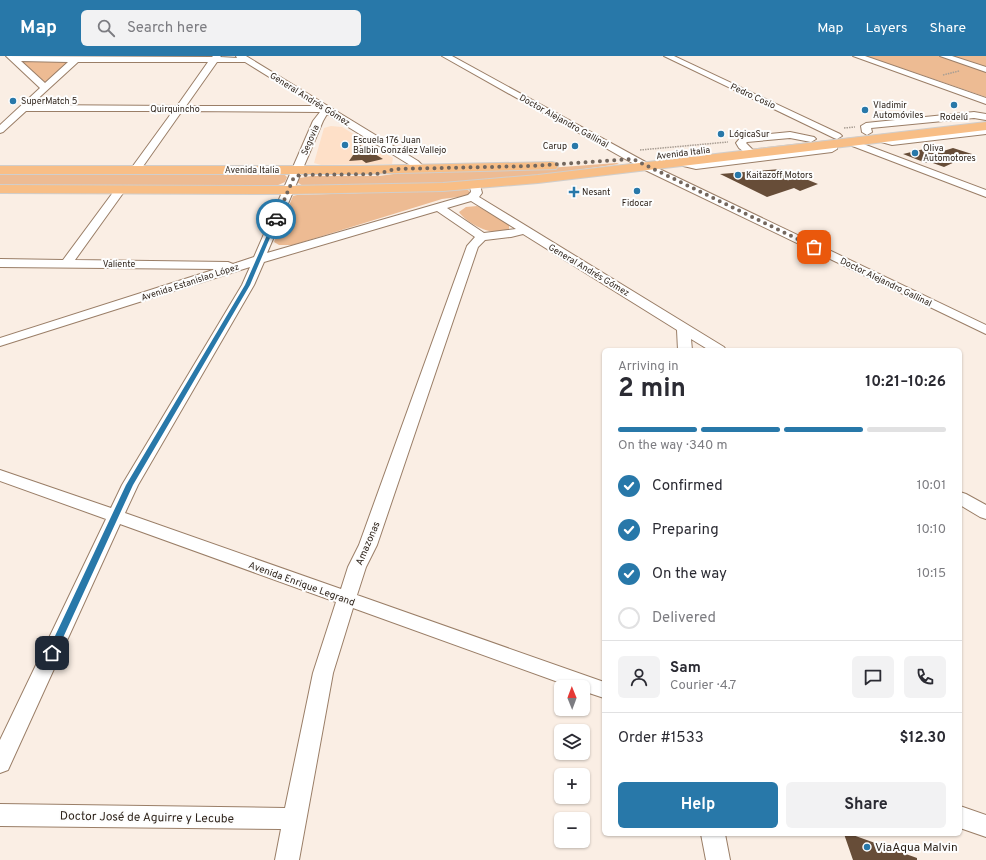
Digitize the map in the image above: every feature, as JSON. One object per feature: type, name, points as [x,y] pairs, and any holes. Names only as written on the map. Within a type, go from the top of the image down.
[{"type":"main road","name":"Avenida Italia","points":[[0,189],[289,190],[411,188],[474,191],[538,179],[752,154],[835,140],[867,132],[986,117]]},
{"type":"main road","name":"Avenida Italia","points":[[0,170],[136,170],[295,173],[307,175],[377,174],[395,169],[549,166],[635,155],[721,149],[743,143],[811,139],[850,142],[986,126]]},
{"type":"main road","points":[[647,167],[649,162],[653,161],[703,155],[721,149]]},
{"type":"main road","points":[[538,179],[632,163],[635,155]]},
{"type":"street","points":[[449,57],[466,56]]},
{"type":"street","name":"Pedro Cosio","points":[[668,56],[835,140]]},
{"type":"street","points":[[857,56],[986,101]]},
{"type":"street","points":[[944,56],[982,69]]},
{"type":"street","name":"Doctor Alejandro Gallinal","points":[[449,57],[635,155],[647,167],[986,330]]},
{"type":"street","points":[[11,58],[244,58]]},
{"type":"street","points":[[11,58],[45,88]]},
{"type":"street","points":[[0,130],[78,58]]},
{"type":"street","points":[[136,170],[215,58]]},
{"type":"street","name":"General Andrés Gómez","points":[[244,58],[414,163],[421,169]]},
{"type":"street","name":"Quirquincho","points":[[24,108],[326,109]]},
{"type":"street","name":"Segovia","points":[[0,763],[130,485],[248,285],[318,121],[326,109]]},
{"type":"street","name":"Avenida Italia","points":[[878,138],[892,142],[986,131]]},
{"type":"street","name":"Avenida Italia","points":[[679,162],[696,166],[832,149],[835,140]]},
{"type":"street","points":[[850,142],[986,194]]},
{"type":"street","points":[[743,143],[752,154]]},
{"type":"street","points":[[66,264],[121,189]]},
{"type":"street","name":"General Andrés Gómez","points":[[474,191],[524,230],[716,348]]},
{"type":"street","name":"Avenida Estanislao López","points":[[0,342],[258,260],[439,207],[474,191]]},
{"type":"street","points":[[439,207],[482,238],[511,234],[524,230]]},
{"type":"street","name":"Amazonas","points":[[287,860],[323,673],[346,598],[357,567],[368,545],[474,246],[482,238]]},
{"type":"street","name":"Valiente","points":[[0,264],[219,265],[237,267]]},
{"type":"street","points":[[684,328],[685,348]]},
{"type":"street","name":"Avenida Enrique Legrand","points":[[0,475],[602,689]]},
{"type":"street","points":[[962,499],[986,513]]},
{"type":"street","name":"Doctor José de Aguirre y Lecube","points":[[0,815],[294,819]]},
{"type":"street","points":[[962,818],[986,826]]},
{"type":"street","points":[[713,836],[718,860]]},
{"type":"path","points":[[923,79],[982,69]]},
{"type":"path","points":[[635,155],[737,142],[743,143]]},
{"type":"shaded area","points":[[866,56],[986,56],[986,97]]},
{"type":"shaded area","points":[[26,61],[68,62],[47,81],[42,82],[22,63]]},
{"type":"shaded area","points":[[986,122],[754,150],[749,149]]},
{"type":"shaded area","name":"Escuela 176 Juan Balbin González Vallejo","points":[[331,126],[342,127],[393,158],[392,164],[321,165],[314,163],[324,128]]},
{"type":"shaded area","points":[[619,164],[521,178],[471,183],[303,186],[297,182],[300,178],[311,176],[379,176],[408,172],[548,168]]},
{"type":"shaded area","points":[[0,173],[284,174],[287,177],[285,182],[276,186],[0,186]]},
{"type":"shaded area","points":[[468,190],[471,193],[467,196],[442,199],[293,245],[279,245],[274,242],[293,196]]},
{"type":"shaded area","points":[[477,206],[507,223],[509,225],[509,229],[503,232],[489,231],[474,225],[459,212],[466,207]]},
{"type":"building","points":[[360,145],[383,159],[366,163],[362,160],[349,161]]},
{"type":"building","points":[[953,148],[972,154],[944,167],[930,162],[926,163],[903,154],[924,149],[937,153]]},
{"type":"building","points":[[781,169],[818,184],[800,191],[794,188],[767,197],[720,174]]},
{"type":"building","name":"ViaAqua Malvin","points":[[845,836],[856,836],[917,858],[917,860],[853,860]]},
{"type":"way so far","points":[[276,219],[294,177],[300,175],[377,174],[395,169],[549,166],[633,159],[814,247]]},
{"type":"place","name":"SuperMatch 5","points":[[13,101]]},
{"type":"place","name":"Rodelú","points":[[954,105]]},
{"type":"place","name":"Vladimir Automóviles","points":[[865,110]]},
{"type":"place","name":"LógicaSur","points":[[721,134]]},
{"type":"place","name":"Escuela 176 Juan Balbin González Vallejo","points":[[345,145]]},
{"type":"place","name":"Carup","points":[[575,146]]},
{"type":"place","name":"Oliva Automotores","points":[[915,153]]},
{"type":"place","name":"Kaitazoff Motors","points":[[738,175]]},
{"type":"place","name":"Fidocar","points":[[637,191]]},
{"type":"place","name":"Nesant","points":[[574,192]]},
{"type":"place","name":"ViaAqua Malvin","points":[[867,847]]},
{"type":"route","points":[[52,653],[130,485],[248,285],[276,219]]}]
